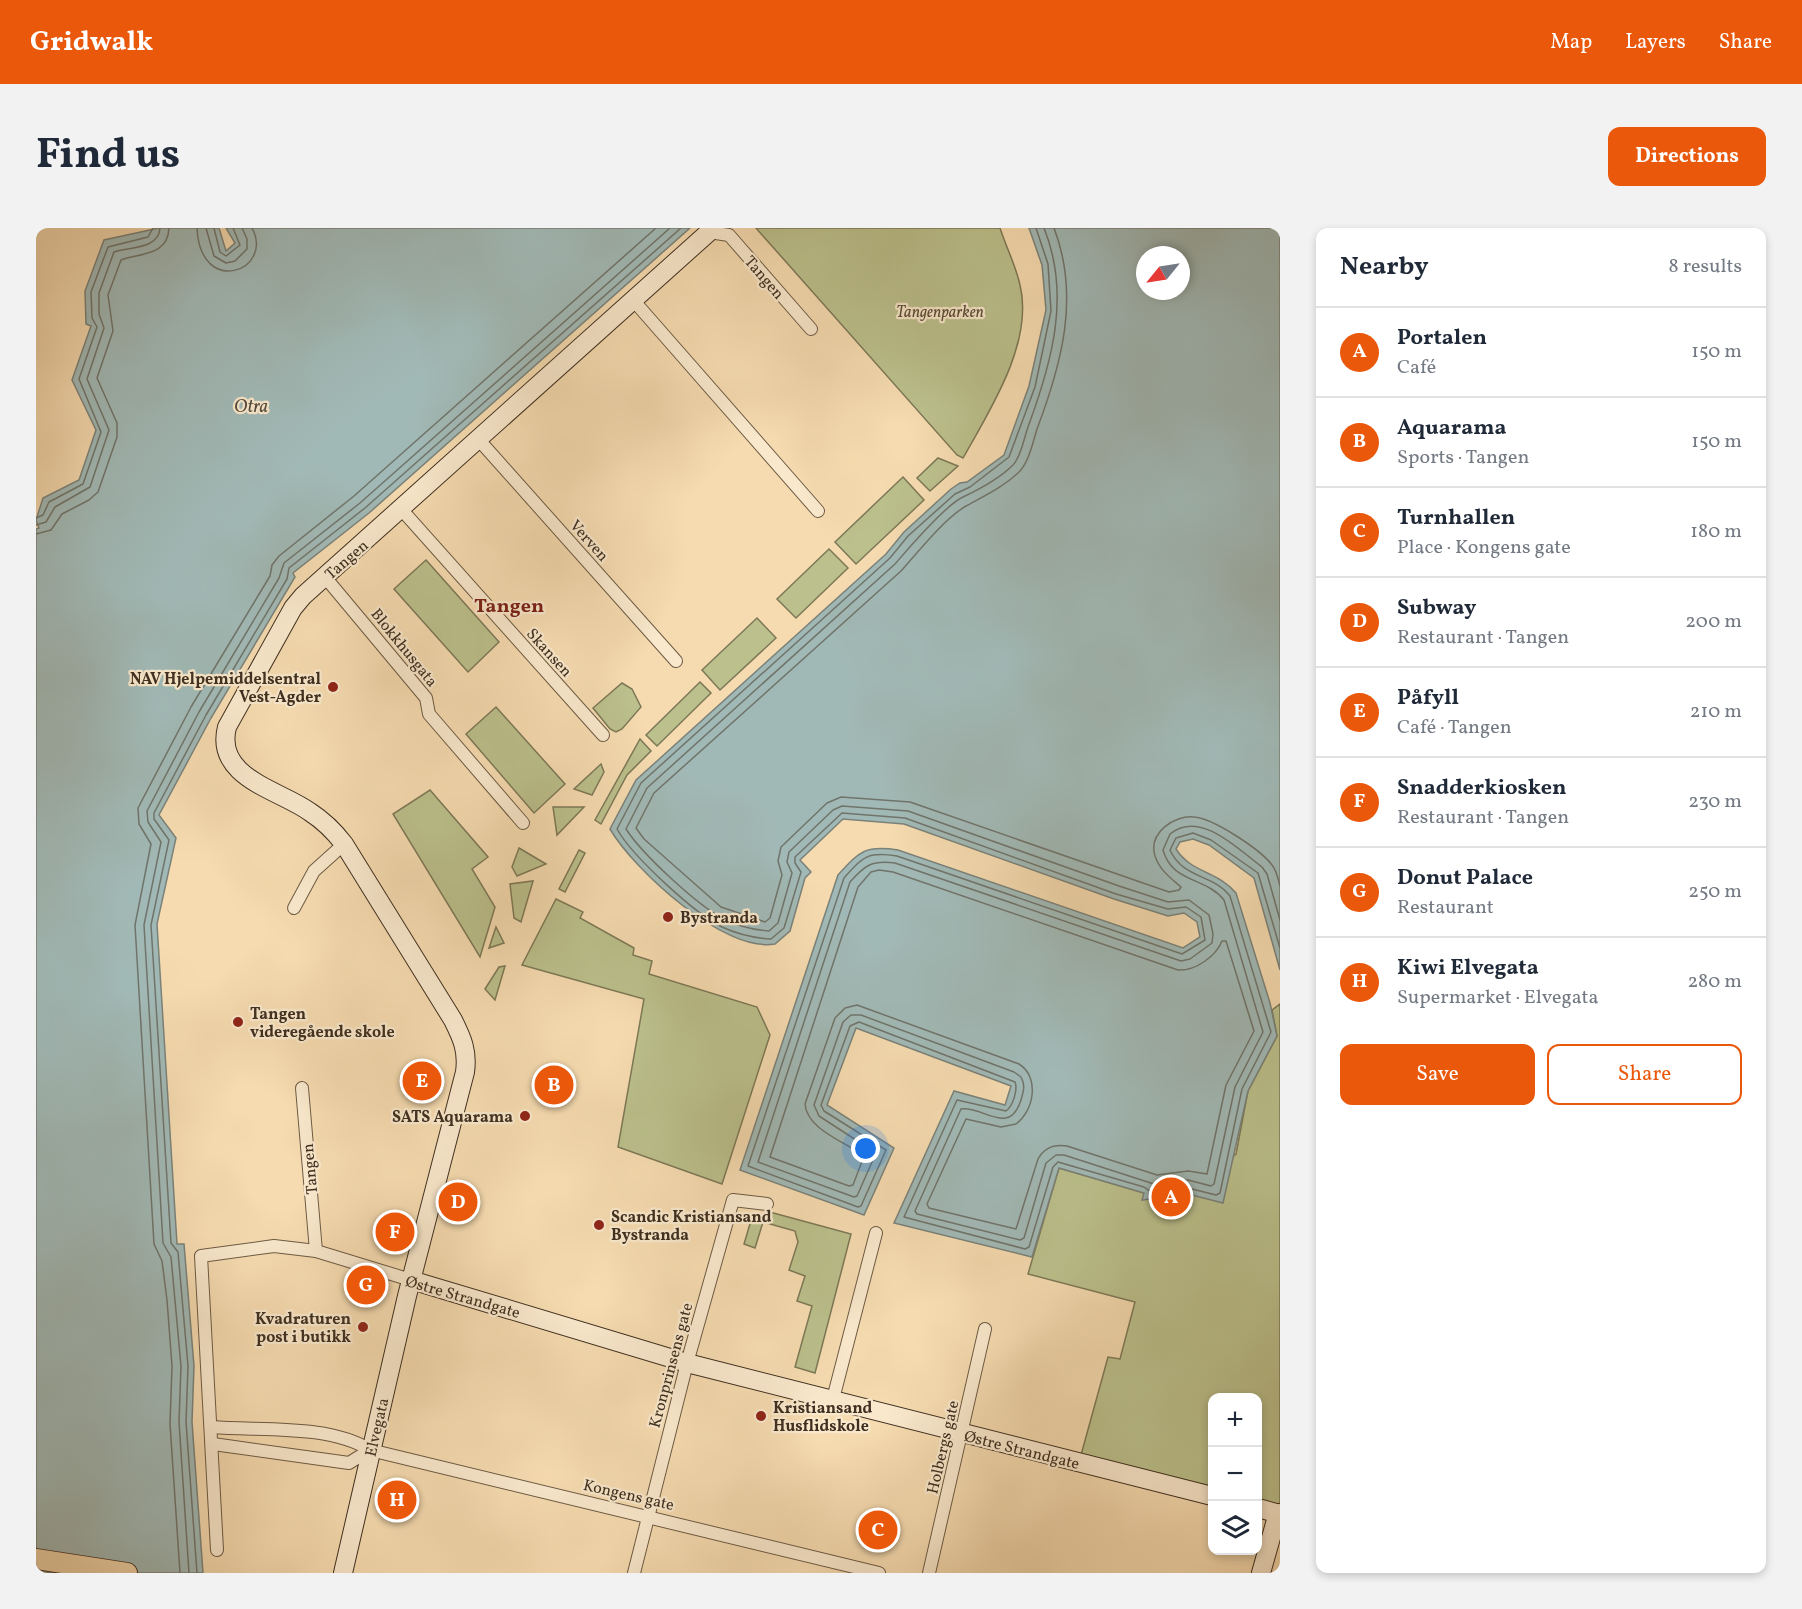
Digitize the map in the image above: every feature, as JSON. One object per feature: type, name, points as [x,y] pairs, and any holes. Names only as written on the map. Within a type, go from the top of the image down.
[{"type":"main road","points":[[36,1559],[127,1573]]},
{"type":"street","name":"Tangen","points":[[411,1281],[465,1072],[466,1052],[453,1020],[344,844],[332,829],[310,811],[242,774],[231,759],[224,737],[232,715],[293,608],[710,232],[729,235],[811,329]]},
{"type":"street","points":[[633,301],[818,511]]},
{"type":"street","name":"Verven","points":[[479,440],[676,661]]},
{"type":"street","name":"Skansen","points":[[402,510],[603,735]]},
{"type":"street","name":"Blokkhusgata","points":[[325,577],[426,698],[429,714],[523,823]]},
{"type":"street","points":[[294,908],[314,871],[344,844]]},
{"type":"street","name":"Tangen","points":[[302,1088],[316,1251]]},
{"type":"street","name":"Kronprinsens gate","points":[[634,1573],[687,1363],[733,1200],[767,1204]]},
{"type":"street","points":[[833,1399],[876,1233]]},
{"type":"street","name":"Østre Strandgate","points":[[217,1550],[201,1256],[274,1246],[316,1251],[687,1363],[1208,1495]]},
{"type":"street","name":"Elvegata","points":[[343,1573],[411,1281]]},
{"type":"street","name":"Holbergs gate","points":[[929,1573],[985,1329]]},
{"type":"street","name":"Kongens gate","points":[[212,1427],[330,1434],[355,1440],[370,1450],[879,1573]]},
{"type":"street","points":[[213,1444],[349,1464],[370,1450]]},
{"type":"street","points":[[1261,1573],[1279,1513],[1262,1509]]},
{"type":"green space","name":"Tangenparken","points":[[756,228],[1000,228],[1020,285],[1023,307],[1021,329],[1007,375],[963,458],[957,455]]},
{"type":"green space","points":[[938,458],[958,466],[930,491],[917,478]]},
{"type":"green space","points":[[903,477],[924,500],[856,564],[835,542]]},
{"type":"green space","points":[[829,549],[848,568],[796,618],[777,599]]},
{"type":"green space","points":[[426,560],[499,642],[468,672],[394,589]]},
{"type":"green space","points":[[757,618],[776,638],[720,690],[702,670]]},
{"type":"green space","points":[[700,682],[711,693],[657,746],[646,735]]},
{"type":"green space","points":[[622,683],[632,689],[641,707],[622,729],[616,732],[610,729],[593,708]]},
{"type":"green space","points":[[496,707],[565,784],[534,813],[466,734]]},
{"type":"green space","points":[[640,739],[651,751],[627,775],[601,824],[595,820]]},
{"type":"green space","points":[[601,764],[604,772],[592,795],[574,789]]},
{"type":"green space","points":[[430,790],[488,857],[472,869],[495,907],[480,957],[393,814]]},
{"type":"green space","points":[[553,807],[584,807],[557,835]]},
{"type":"green space","points":[[519,848],[546,864],[517,876],[512,867]]},
{"type":"green space","points":[[579,850],[585,853],[565,892],[559,889]]},
{"type":"green space","points":[[533,881],[521,922],[514,918],[510,884]]},
{"type":"green space","points":[[556,899],[583,912],[580,918],[634,948],[633,955],[652,961],[649,974],[757,1007],[770,1035],[722,1184],[618,1147],[644,999],[522,965]]},
{"type":"green space","points":[[496,927],[504,943],[489,948]]},
{"type":"green space","points":[[505,966],[495,1000],[485,989],[499,967]]},
{"type":"green space","points":[[1280,1004],[1280,1506],[1262,1502],[1262,1393],[1208,1393],[1208,1487],[1081,1455],[1108,1357],[1120,1359],[1135,1302],[1028,1274],[1059,1168],[1144,1193],[1147,1199],[1188,1194],[1236,1154],[1248,1091],[1277,1036],[1272,1010]]},
{"type":"green space","points":[[766,1211],[851,1234],[815,1373],[795,1367],[812,1306],[797,1301],[805,1276],[789,1270],[798,1242],[795,1231],[763,1222],[755,1248],[744,1244],[752,1217],[763,1220]]},
{"type":"water","name":"Otra","points":[[159,228],[219,228],[226,251],[235,243],[226,228],[690,228],[369,513],[293,573],[295,577],[211,718],[159,815],[176,838],[157,924],[177,1244],[184,1244],[194,1366],[192,1422],[203,1573],[36,1573],[36,529],[39,528],[36,520],[43,498],[79,480],[96,430],[72,380],[91,326],[86,324],[85,291],[104,240]]},
{"type":"water","points":[[1029,228],[1280,228],[1280,970],[1254,878],[1209,845],[1193,839],[1180,842],[1176,849],[1189,863],[1221,880],[1236,893],[1270,1003],[1277,1036],[1248,1091],[1223,1203],[1188,1194],[1142,1200],[1144,1193],[1059,1168],[1032,1257],[894,1223],[954,1091],[1005,1105],[1011,1086],[856,1028],[827,1105],[894,1148],[864,1215],[740,1170],[838,875],[858,855],[870,849],[898,850],[1183,948],[1200,937],[1197,922],[1184,913],[1168,916],[1114,899],[904,824],[843,819],[800,860],[811,872],[805,878],[790,931],[775,944],[754,943],[731,936],[682,905],[639,866],[610,829],[636,780],[886,554],[904,532],[951,489],[960,483],[967,482],[1004,455],[1029,386],[1046,310],[1042,265]]},
{"type":"place","name":"NAV Hjelpemiddelsentral Vest-Agder","points":[[333,687]]},
{"type":"place","name":"Bystranda","points":[[668,917]]},
{"type":"place","name":"Tangen videregående skole","points":[[238,1022]]},
{"type":"place","name":"Påfyll","points":[[422,1081]]},
{"type":"place","name":"Aquarama","points":[[554,1085]]},
{"type":"place","name":"SATS Aquarama","points":[[525,1116]]},
{"type":"place","name":"Portalen","points":[[1171,1197]]},
{"type":"place","name":"Subway","points":[[458,1202]]},
{"type":"place","name":"Scandic Kristiansand Bystranda","points":[[599,1225]]},
{"type":"place","name":"Snadderkiosken","points":[[395,1232]]},
{"type":"place","name":"Donut Palace","points":[[366,1285]]},
{"type":"place","name":"Kvadraturen post i butikk","points":[[363,1327]]},
{"type":"place","name":"Kristiansand Husflidskole","points":[[761,1416]]},
{"type":"place","name":"Kiwi Elvegata","points":[[397,1500]]},
{"type":"place","name":"Turnhallen","points":[[878,1530]]},
{"type":"district","name":"Tangen","points":[[509,605]]}]
